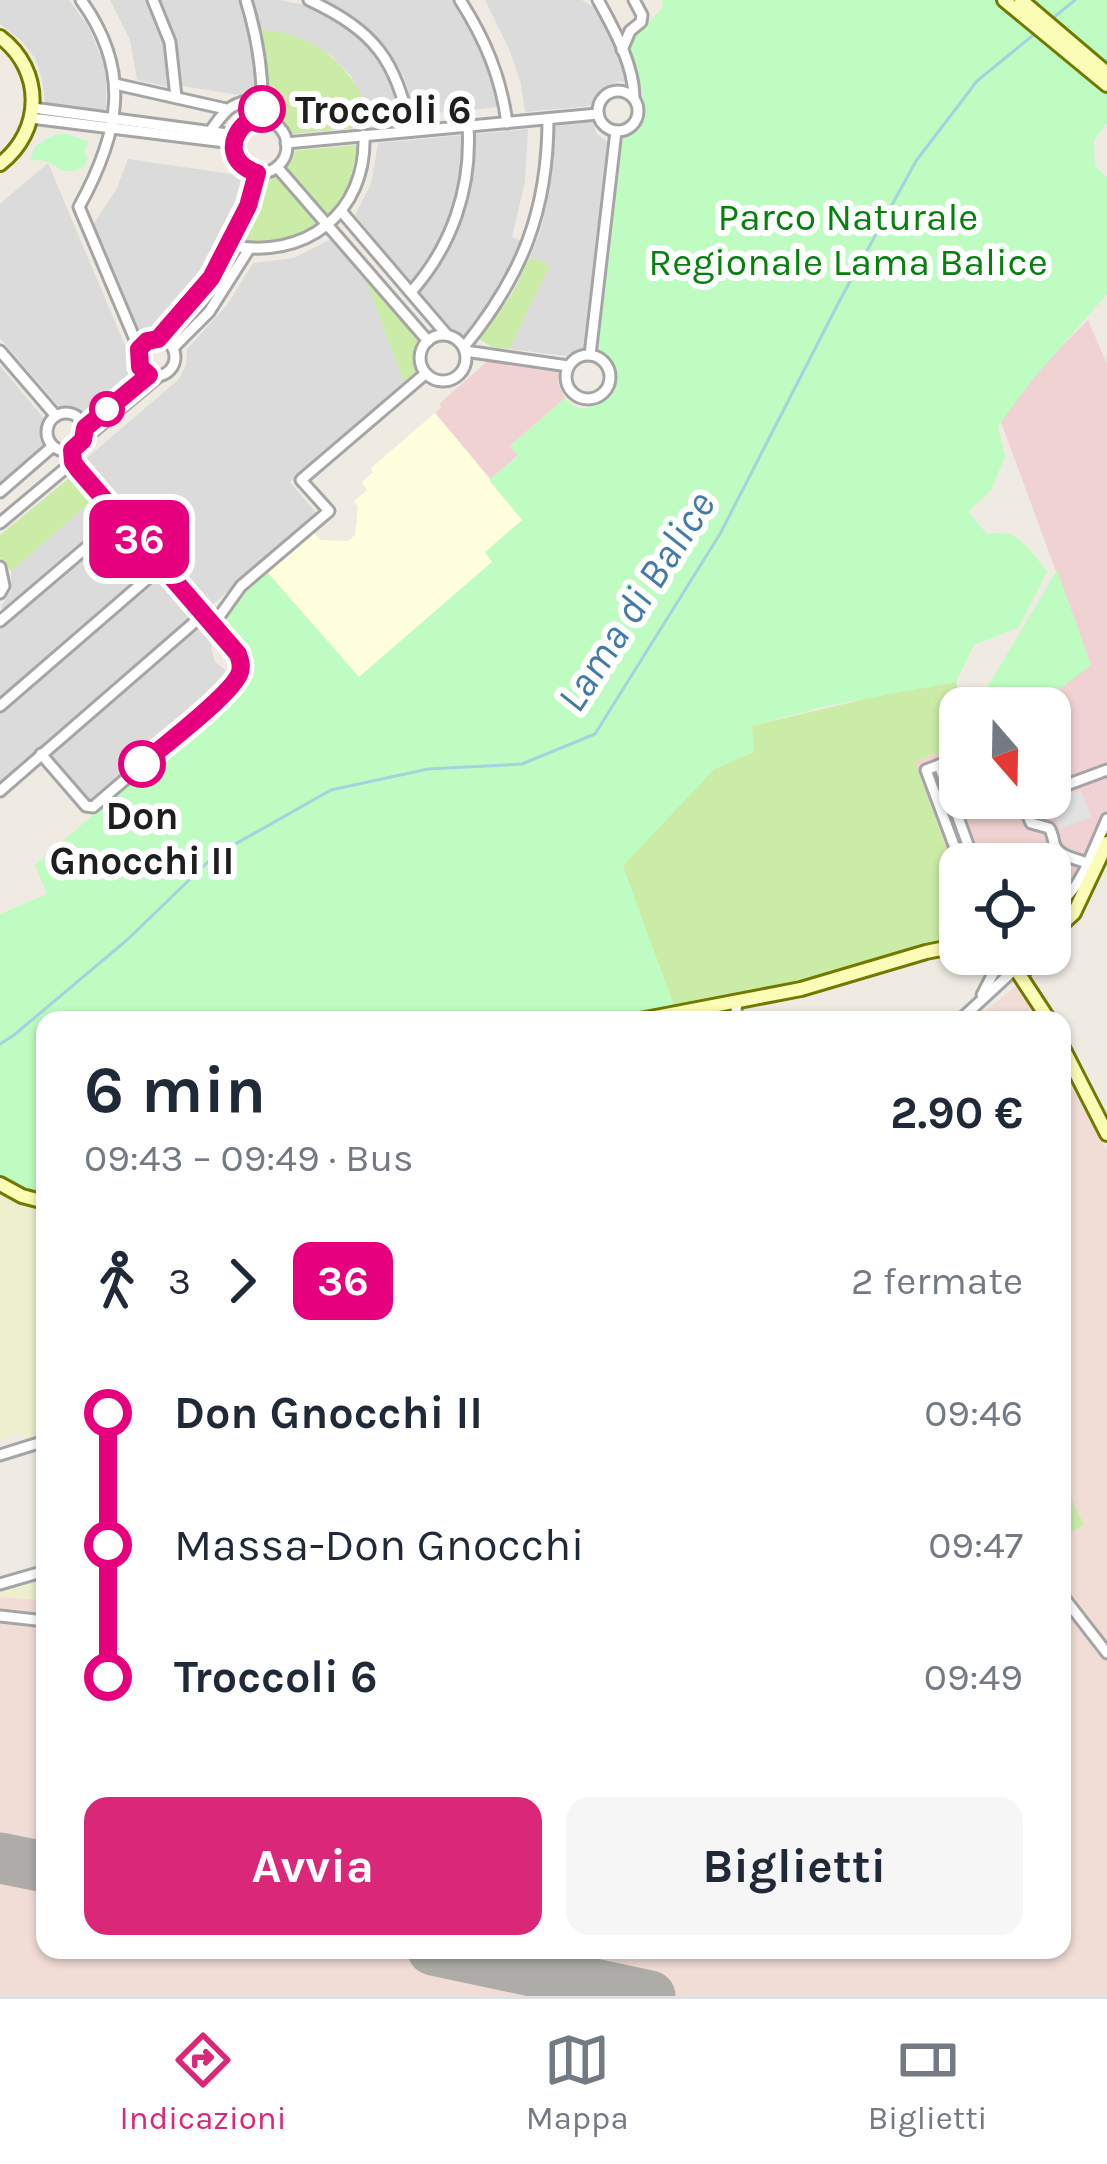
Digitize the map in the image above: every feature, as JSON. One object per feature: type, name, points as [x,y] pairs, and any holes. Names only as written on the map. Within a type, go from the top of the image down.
[{"type":"main road","points":[[1004,0],[1107,85]]},
{"type":"main road","points":[[1021,0],[1107,73]]},
{"type":"main road","points":[[0,37],[16,50],[27,69],[32,113],[28,132],[0,164]]},
{"type":"main road","points":[[1071,915],[1107,842]]},
{"type":"main road","points":[[1071,909],[1077,905]]},
{"type":"main road","points":[[688,1011],[816,986],[939,950]]},
{"type":"main road","points":[[1018,975],[1043,1011]]},
{"type":"main road","points":[[1040,975],[1046,1011]]},
{"type":"main road","points":[[1071,1064],[1107,1134]]},
{"type":"main road","points":[[0,1184],[36,1200]]},
{"type":"street","points":[[81,0],[104,40],[115,84],[113,124],[98,173],[79,207],[139,349],[140,367],[154,375]]},
{"type":"street","points":[[153,0],[170,42],[176,97]]},
{"type":"street","points":[[246,0],[258,50],[262,119]]},
{"type":"street","points":[[309,0],[366,34],[388,61],[403,95],[411,131]]},
{"type":"street","points":[[460,0],[496,68],[507,123]]},
{"type":"street","points":[[598,0],[622,50],[637,104],[637,118],[629,128],[605,127],[598,115],[602,100],[611,92],[634,98]]},
{"type":"street","points":[[622,50],[623,41],[641,22],[634,0]]},
{"type":"street","points":[[115,84],[226,109]]},
{"type":"street","points":[[209,133],[226,109],[262,97]]},
{"type":"street","points":[[32,113],[234,139]]},
{"type":"street","points":[[286,143],[598,115]]},
{"type":"street","points":[[262,119],[280,128],[286,154],[277,167],[257,173],[239,163],[234,139],[246,123],[262,119]]},
{"type":"street","points":[[548,119],[545,182],[532,232],[504,294],[465,349],[464,369],[454,379],[437,381],[425,374],[420,357],[428,341],[447,335],[465,349],[568,366]]},
{"type":"street","points":[[113,124],[234,139]]},
{"type":"street","points":[[410,292],[432,266],[460,206],[469,163],[467,126]]},
{"type":"street","points":[[590,355],[616,131]]},
{"type":"street","points":[[229,245],[268,249],[296,243],[327,225],[341,211],[358,179],[364,135]]},
{"type":"street","points":[[277,167],[428,341]]},
{"type":"street","points":[[158,339],[211,278],[248,206],[257,173]]},
{"type":"street","points":[[341,211],[447,335]]},
{"type":"street","points":[[83,440],[85,428],[173,365],[173,349],[208,312],[249,249]]},
{"type":"street","points":[[139,349],[158,339],[173,349]]},
{"type":"street","points":[[0,351],[56,416]]},
{"type":"street","points":[[578,357],[599,358],[609,369],[609,384],[600,396],[586,400],[573,394],[566,381],[568,366],[578,357]]},
{"type":"street","points":[[213,625],[241,586],[329,512],[302,480],[425,374]]},
{"type":"street","points":[[0,524],[154,375]]},
{"type":"street","points":[[56,416],[73,415],[85,428]]},
{"type":"street","points":[[41,754],[86,806],[93,807],[240,673],[238,654],[72,456],[53,446],[47,431],[56,416]]},
{"type":"street","points":[[0,492],[53,446]]},
{"type":"street","points":[[0,621],[121,518]]},
{"type":"street","points":[[0,706],[162,566]]},
{"type":"street","points":[[0,567],[4,586],[0,593]]},
{"type":"street","points":[[0,791],[204,614]]},
{"type":"street","points":[[939,764],[926,770],[954,843]]},
{"type":"street","points":[[1071,783],[1107,770]]},
{"type":"street","points":[[1030,819],[1049,828],[1061,853],[1088,863]]},
{"type":"street","points":[[1071,893],[1107,819]]},
{"type":"street","points":[[1088,863],[1107,833]]},
{"type":"street","points":[[974,1008],[988,975]]},
{"type":"street","points":[[970,1011],[1011,975]]},
{"type":"street","points":[[736,1011],[737,1002]]},
{"type":"street","points":[[0,1455],[36,1444]]},
{"type":"street","points":[[0,1584],[36,1574]]},
{"type":"street","points":[[1071,1607],[1107,1653]]},
{"type":"street","points":[[0,1616],[36,1621]]},
{"type":"shaded area","points":[[0,0],[69,0],[89,28],[103,62],[106,109],[45,103],[35,58],[0,24]]},
{"type":"shaded area","points":[[110,0],[148,0],[165,48],[170,87],[137,80],[130,40]]},
{"type":"shaded area","points":[[160,0],[239,0],[256,91],[239,95],[182,86],[176,45]]},
{"type":"shaded area","points":[[252,0],[305,5],[349,29],[386,70],[403,115],[371,119],[351,76],[332,56],[301,38],[261,30]]},
{"type":"shaded area","points":[[326,0],[454,0],[487,60],[499,107],[416,115],[404,77],[383,44]]},
{"type":"shaded area","points":[[485,0],[582,0],[593,7],[610,34],[629,84],[619,81],[606,86],[590,106],[525,112],[510,51]]},
{"type":"shaded area","points":[[594,122],[596,133],[608,143],[584,348],[567,356],[509,349],[549,266],[530,257],[547,202],[554,126]]},
{"type":"shaded area","points":[[528,129],[525,182],[512,237],[523,241],[489,308],[464,339],[419,292],[447,252],[466,209],[475,134]]},
{"type":"shaded area","points":[[462,135],[462,168],[452,212],[439,242],[411,283],[355,215],[371,184],[378,143]]},
{"type":"shaded area","points":[[128,159],[250,180],[211,270],[152,335],[137,329],[93,225],[116,190]]},
{"type":"shaded area","points":[[48,163],[137,374],[84,415],[62,410],[0,338],[0,204]]},
{"type":"shaded area","points":[[331,239],[365,278],[404,383],[290,482],[317,514],[212,605],[129,509],[120,508],[118,496],[91,465],[85,468],[81,463],[178,380],[187,349],[227,305],[253,263],[294,258]]},
{"type":"shaded area","points":[[1088,320],[1107,364],[1107,829],[1071,904],[1071,843],[945,843],[914,762],[937,753],[939,757],[939,819],[1071,819],[1071,687],[1059,687],[1090,664],[997,411]]},
{"type":"shaded area","points":[[491,358],[559,370],[558,384],[565,398],[511,445],[518,455],[491,479],[435,413],[442,407],[439,404]]},
{"type":"shaded area","points":[[0,366],[47,422],[46,444],[0,483]]},
{"type":"shaded area","points":[[435,413],[523,520],[486,552],[493,561],[358,678],[268,573],[314,533],[321,540],[348,541],[355,535],[358,507],[354,501],[367,490],[362,482],[373,472],[371,468]]},
{"type":"shaded area","points":[[95,498],[113,519],[5,612],[1,607],[11,591],[11,571]]},
{"type":"shaded area","points":[[119,526],[154,567],[0,700],[0,629]]},
{"type":"shaded area","points":[[160,574],[196,615],[0,783],[0,711]]},
{"type":"shaded area","points":[[202,622],[215,637],[211,648],[215,662],[229,673],[226,684],[90,801],[48,754]]},
{"type":"shaded area","points":[[1082,792],[1091,817],[1060,829],[1056,819],[1071,819],[1071,793]]},
{"type":"shaded area","points":[[1020,983],[1038,1011],[984,1011]]},
{"type":"shaded area","points":[[1071,1076],[1107,1150],[1107,1996],[0,1996],[0,1597],[36,1599],[36,1959],[1071,1959]]},
{"type":"shaded area","points":[[0,1195],[36,1207],[36,1436],[27,1440],[23,1432],[0,1441]]},
{"type":"shaded area","points":[[36,1577],[36,1599],[0,1597],[0,1587]]},
{"type":"green space","name":"Parco Naturale Regionale Lama Balice","points":[[662,0],[1107,0],[1107,123],[1094,140],[1095,166],[1107,177],[1107,294],[998,426],[1005,456],[991,490],[968,512],[988,535],[1007,533],[1022,542],[1047,572],[1019,627],[974,645],[956,682],[826,706],[752,726],[754,752],[714,769],[623,866],[674,1006],[654,1011],[36,1011],[36,1195],[0,1195],[0,914],[47,894],[35,865],[254,676],[255,665],[221,626],[246,592],[268,573],[359,677],[492,562],[485,552],[522,520],[489,480],[518,456],[510,446],[565,398],[585,409],[610,392],[612,372],[598,348],[623,138],[635,131],[644,110],[629,49],[663,6]]},
{"type":"green space","points":[[261,30],[299,37],[330,56],[354,83],[370,118],[378,118],[379,126],[291,134],[268,114]]},
{"type":"green space","points":[[54,135],[88,141],[84,166],[68,171],[30,161],[35,146]]},
{"type":"green space","points":[[358,145],[349,185],[328,216],[285,167],[292,151]]},
{"type":"green space","points":[[276,175],[318,224],[280,240],[240,241],[262,179]]},
{"type":"green space","points":[[530,257],[550,265],[509,349],[492,347],[479,339],[512,294]]},
{"type":"green space","points":[[365,278],[419,341],[414,355],[417,373],[404,383]]},
{"type":"green space","points":[[73,475],[95,498],[11,571],[0,557],[0,535]]},
{"type":"green space","points":[[1057,570],[1091,665],[1062,687],[987,687]]},
{"type":"green space","points":[[956,682],[957,687],[939,687],[939,759],[936,753],[915,762],[945,843],[939,843],[939,942],[807,980],[674,1006],[622,866],[714,769],[753,752],[752,726],[911,688]]},
{"type":"green space","points":[[1071,1498],[1084,1525],[1071,1532]]},
{"type":"waterway","name":"Lama di Balice","points":[[1053,18],[1075,0]]},
{"type":"waterway","name":"Lama di Balice","points":[[43,1011],[127,940],[214,856],[331,790],[428,769],[522,764],[595,734],[720,534],[916,161],[977,81],[1037,32]]},
{"type":"waterway","name":"Lama di Balice","points":[[0,1044],[36,1017]]},
{"type":"runway","points":[[0,1858],[36,1865]]},
{"type":"runway","points":[[475,1959],[650,1996]]},
{"type":"bus line","name":"36","points":[[142,764],[230,689],[241,664],[238,654],[78,469],[72,450],[83,440],[85,428],[149,375],[140,367],[139,349],[158,339],[211,278],[248,206],[257,173],[239,163],[233,139],[246,123],[262,119],[262,109]]},
{"type":"place","name":"Troccoli 6","points":[[262,109]]},
{"type":"place","name":"Don Gnocchi II","points":[[142,764]]}]
